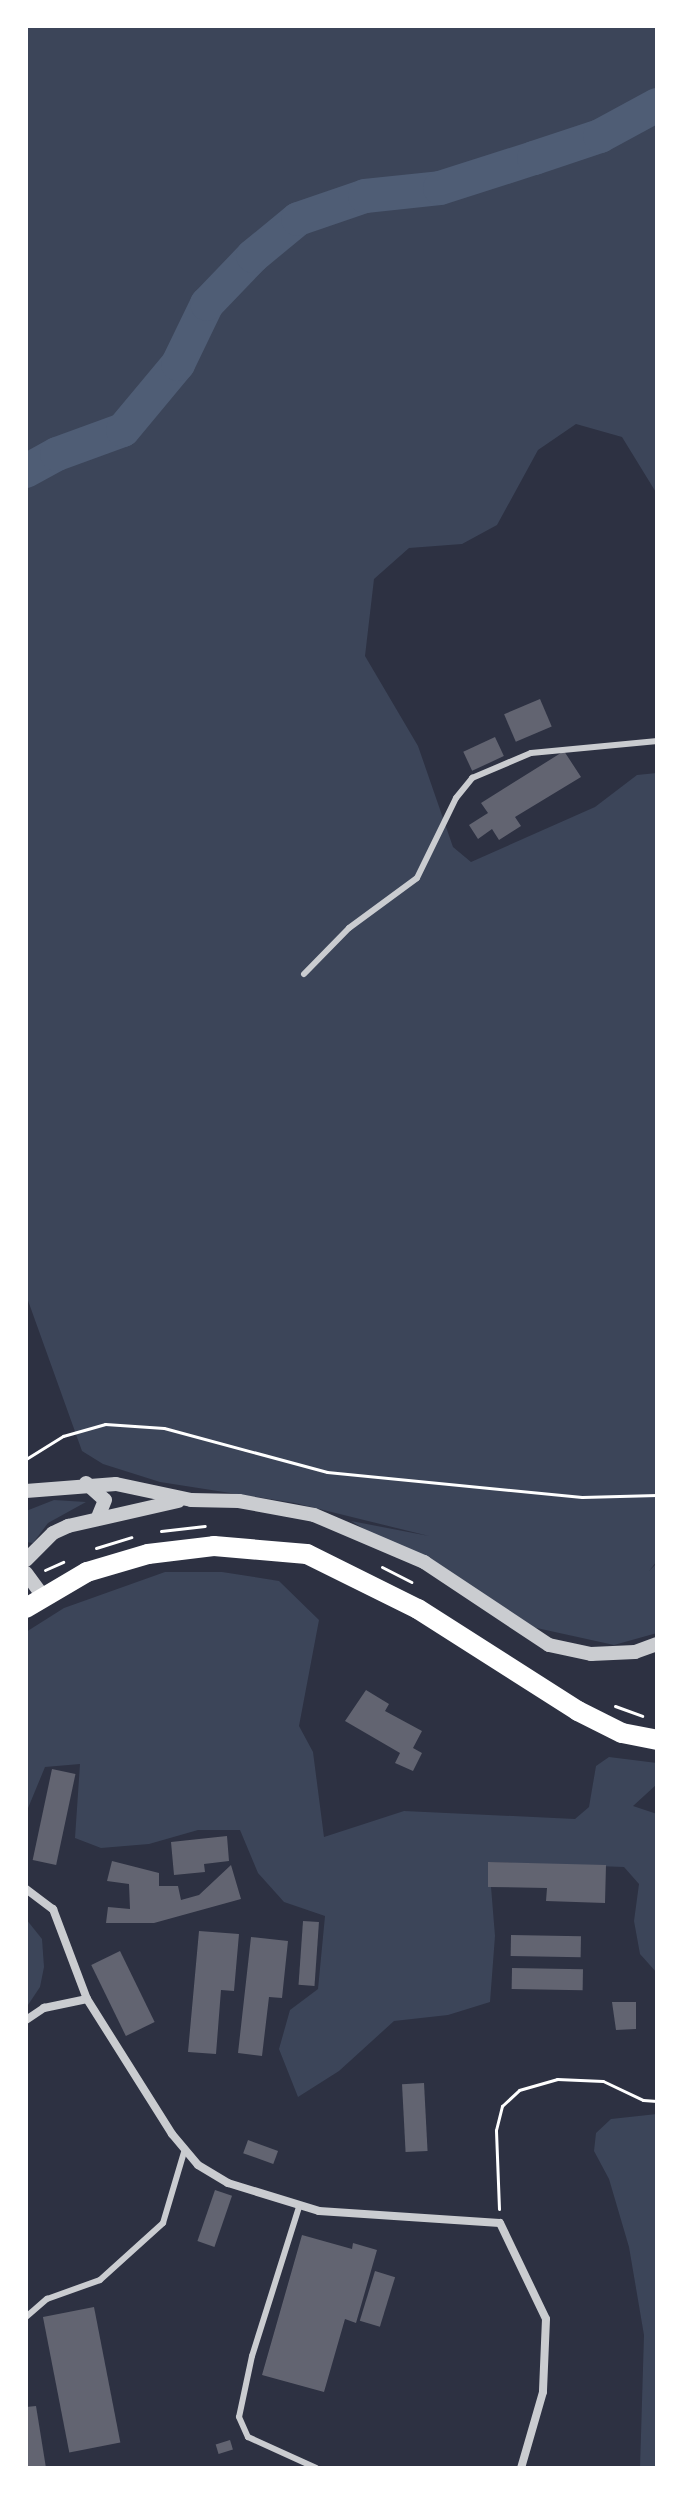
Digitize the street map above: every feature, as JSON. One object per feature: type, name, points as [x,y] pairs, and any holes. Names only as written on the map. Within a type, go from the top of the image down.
[{"type":"highway","points":[[26,1608],[87,1572],[148,1554],[214,1546],[307,1554],[418,1609],[578,1711],[622,1733],[657,1740]]},
{"type":"street","points":[[26,1492],[85,1483],[191,1500],[275,1505],[363,1532],[424,1562],[549,1645],[591,1654],[635,1652],[657,1644]]},
{"type":"street","points":[[85,1483],[105,1500],[98,1517]]},
{"type":"street","points":[[43,1596],[28,1575],[30,1559],[53,1533],[98,1517],[191,1500]]},
{"type":"street","points":[[26,1889],[53,1909],[87,1999],[184,2152],[228,2183],[299,2207],[500,2223],[546,2319],[543,2392],[521,2468]]},
{"type":"street","points":[[26,2020],[44,2008],[87,1999]]},
{"type":"lane","points":[[304,974],[349,928],[417,878],[456,798],[472,778],[531,753],[657,741]]},
{"type":"lane","points":[[26,2317],[47,2299],[100,2280],[163,2223],[184,2152]]},
{"type":"lane","points":[[299,2207],[252,2356],[239,2417],[248,2437],[316,2468]]},
{"type":"path","points":[[26,1459],[63,1436],[105,1424],[164,1428],[355,1476],[582,1497],[657,1495]]},
{"type":"path","points":[[500,2223],[496,2130],[502,2106],[519,2090],[557,2079],[603,2081],[643,2100],[657,2101]]},
{"type":"shaded area","points":[[26,26],[657,26],[657,494],[622,437],[576,424],[538,450],[497,525],[462,544],[409,548],[374,579],[365,656],[418,746],[453,847],[471,862],[595,807],[637,775],[657,773],[657,1561],[649,1571],[657,1563],[657,1633],[614,1645],[523,1625],[351,1521],[429,1536],[295,1503],[160,1482],[103,1464],[82,1451],[26,1295]]},
{"type":"shaded area","points":[[54,1500],[86,1502],[48,1523],[33,1543],[26,1542],[26,1511]]},
{"type":"shaded area","points":[[165,1572],[222,1572],[279,1581],[319,1620],[299,1726],[313,1752],[324,1837],[404,1811],[575,1819],[589,1807],[596,1766],[609,1757],[657,1763],[656,1785],[633,1806],[657,1814],[657,1973],[640,1954],[634,1921],[639,1884],[624,1867],[489,1862],[495,1936],[490,2002],[448,2015],[394,2021],[339,2071],[298,2097],[279,2049],[290,2010],[318,1989],[325,1916],[284,1902],[258,1873],[240,1830],[198,1830],[149,1844],[101,1848],[75,1838],[80,1764],[45,1767],[26,1813],[26,1632],[64,1608]]},
{"type":"shaded area","points":[[26,1919],[42,1939],[44,1967],[40,1987],[26,2008]]},
{"type":"shaded area","points":[[657,2114],[657,2468],[640,2468],[644,2335],[629,2247],[609,2179],[594,2151],[596,2133],[611,2119]]},
{"type":"building","points":[[540,699],[552,727],[516,742],[504,714]]},
{"type":"building","points":[[495,737],[504,756],[472,771],[463,752]]},
{"type":"building","points":[[564,751],[581,777],[515,817],[521,826],[499,840],[492,829],[478,839],[469,825],[488,813],[481,803]]},
{"type":"building","points":[[366,1690],[389,1704],[385,1711],[422,1731],[413,1748],[422,1753],[413,1771],[395,1763],[400,1753],[345,1721]]},
{"type":"building","points":[[52,1769],[75,1774],[56,1865],[33,1860]]},
{"type":"building","points":[[227,1836],[229,1861],[204,1864],[205,1872],[174,1875],[171,1842]]},
{"type":"building","points":[[112,1861],[159,1873],[159,1886],[178,1886],[181,1900],[199,1895],[231,1865],[241,1899],[154,1923],[106,1923],[108,1907],[130,1909],[129,1884],[107,1881]]},
{"type":"building","points":[[488,1862],[606,1865],[605,1903],[546,1901],[547,1888],[488,1887]]},
{"type":"building","points":[[303,1921],[319,1922],[314,1986],[299,1985]]},
{"type":"building","points":[[199,1931],[239,1934],[234,1991],[221,1990],[216,2054],[188,2052]]},
{"type":"building","points":[[511,1935],[581,1936],[581,1957],[511,1956]]},
{"type":"building","points":[[251,1937],[288,1941],[282,1998],[269,1997],[262,2056],[238,2053]]},
{"type":"building","points":[[120,1951],[155,2022],[126,2036],[91,1965]]},
{"type":"building","points":[[512,1968],[583,1969],[583,1990],[512,1989]]},
{"type":"building","points":[[612,2002],[636,2002],[636,2029],[616,2030]]},
{"type":"building","points":[[424,2083],[428,2151],[406,2152],[402,2084]]},
{"type":"building","points":[[248,2140],[278,2151],[273,2164],[243,2153]]},
{"type":"building","points":[[215,2190],[232,2196],[214,2247],[197,2241]]},
{"type":"building","points":[[302,2235],[352,2249],[353,2243],[377,2250],[356,2323],[345,2319],[324,2392],[262,2375]]},
{"type":"building","points":[[375,2271],[395,2277],[380,2327],[360,2321]]},
{"type":"building","points":[[94,2307],[120,2442],[69,2452],[43,2317]]},
{"type":"building","points":[[36,2406],[46,2468],[26,2468],[26,2407]]},
{"type":"building","points":[[230,2440],[233,2450],[219,2454],[216,2444]]},
{"type":"waterway","points":[[26,471],[57,454],[123,430],[178,364],[207,304],[253,256],[298,219],[365,196],[440,188],[600,136],[657,105]]}]
